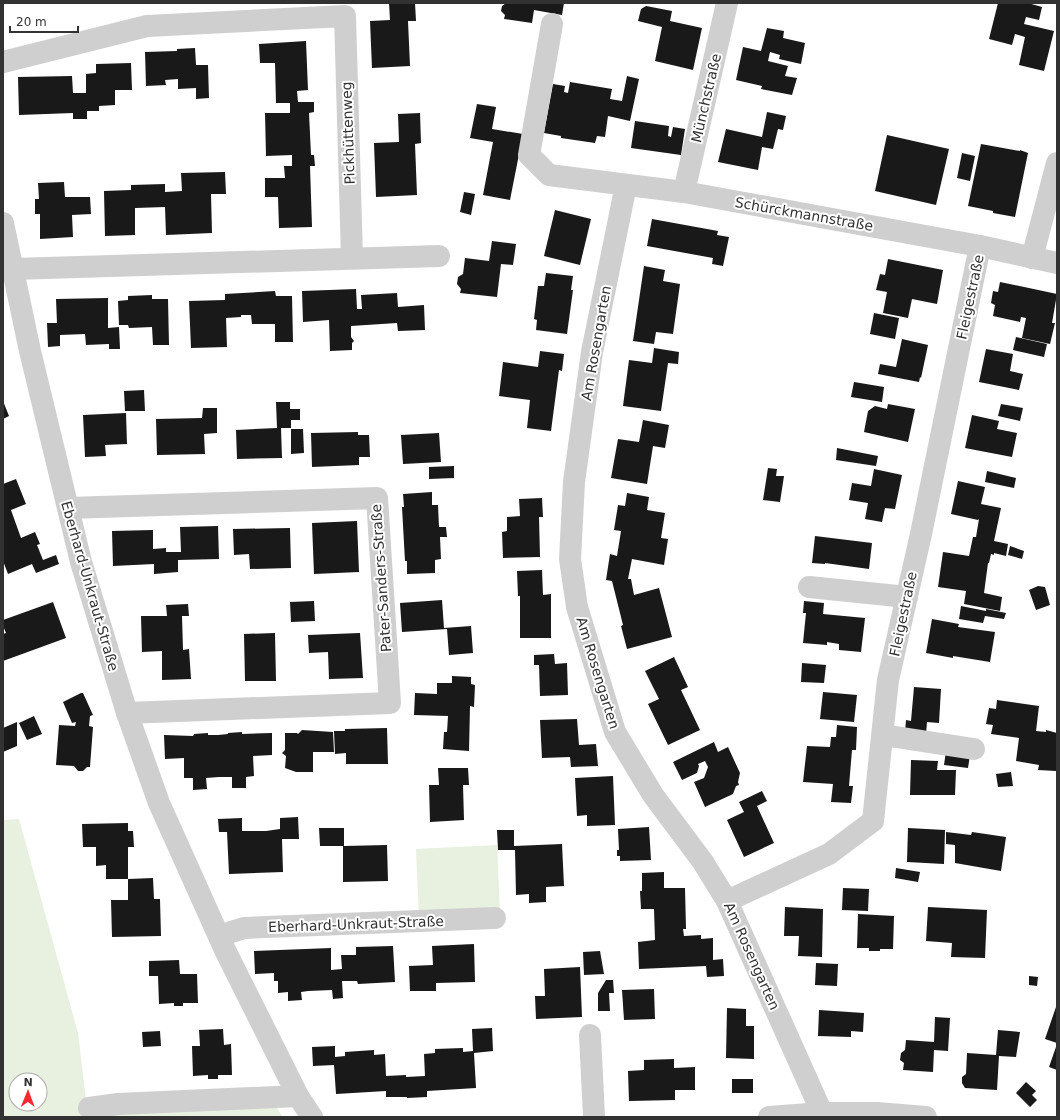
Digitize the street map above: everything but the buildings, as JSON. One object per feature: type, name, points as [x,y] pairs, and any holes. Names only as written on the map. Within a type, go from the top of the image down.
[{"type":"street","name":"Münchstraße","points":[[684,192],[727,3]]},
{"type":"street","name":"Pickhüttenweg","points":[[3,62],[147,26],[325,10],[345,16],[352,258]]},
{"type":"street","name":"Schürckmannstraße","points":[[552,24],[529,156],[549,176],[684,192],[980,246],[1057,263]]},
{"type":"street","points":[[1032,258],[1057,163]]},
{"type":"street","name":"Am Rosengarten","points":[[626,185],[592,352],[574,482],[570,558],[577,607],[615,732],[653,795],[703,862],[728,900],[822,1113]]},
{"type":"street","name":"Eberhard-Unkraut-Straße","points":[[3,223],[30,351],[81,562],[128,713],[159,803],[219,936],[298,1096],[312,1117]]},
{"type":"street","name":"Fleigestraße","points":[[728,900],[829,854],[873,821],[888,680],[907,597],[980,246]]},
{"type":"street","points":[[13,269],[439,256]]},
{"type":"street","name":"Pater-Sanders-Straße","points":[[68,508],[377,498],[390,703],[128,713]]},
{"type":"street","points":[[809,587],[907,597]]},
{"type":"street","points":[[883,735],[974,749]]},
{"type":"street","name":"Eberhard-Unkraut-Straße","points":[[219,936],[244,928],[495,918]]},
{"type":"street","points":[[590,1035],[594,1117]]},
{"type":"street","points":[[89,1108],[118,1104],[298,1096]]},
{"type":"street","points":[[774,1117],[822,1113],[877,1113],[926,1117]]},
{"type":"green space","points":[[19,819],[78,1033],[88,1116],[275,1105],[283,1117],[3,1117],[3,820]]},
{"type":"green space","points":[[497,845],[500,914],[419,919],[416,849]]}]
